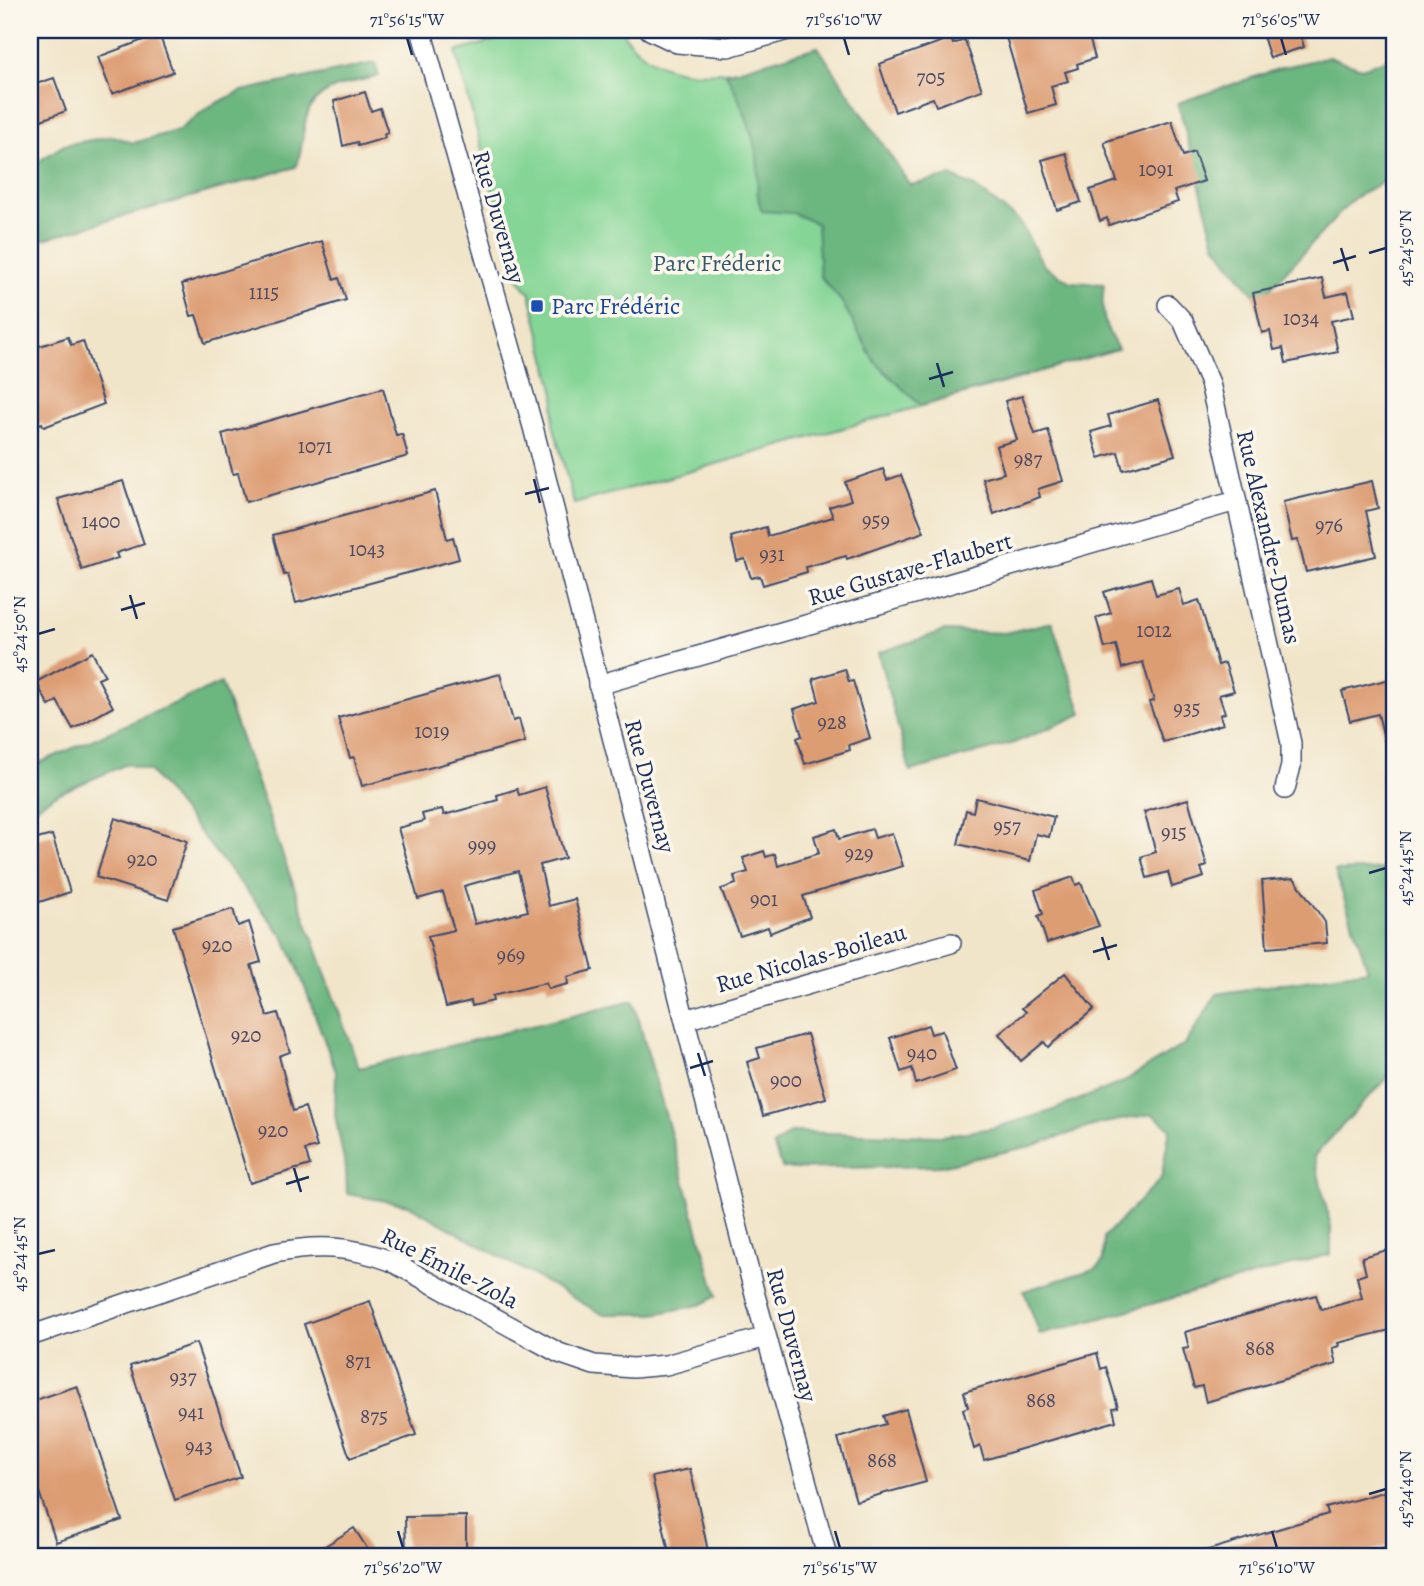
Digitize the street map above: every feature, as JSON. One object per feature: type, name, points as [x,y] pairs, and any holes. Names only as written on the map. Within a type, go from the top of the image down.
[{"type":"street","name":"Rue Duvernay","points":[[421,30],[533,427],[766,1337],[827,1556]]},
{"type":"street","points":[[650,30],[677,43],[728,47],[788,30]]},
{"type":"street","name":"Rue Alexandre-Dumas","points":[[1168,305],[1183,321],[1210,383],[1290,743],[1291,766],[1285,789]]},
{"type":"street","name":"Rue Gustave-Flaubert","points":[[598,685],[1236,501]]},
{"type":"street","name":"Rue Nicolas-Boileau","points":[[685,1020],[951,943]]},
{"type":"street","name":"Rue Émile-Zola","points":[[30,1336],[274,1254],[310,1246],[365,1251],[391,1261],[559,1353],[594,1365],[633,1368],[666,1365],[766,1337]]},
{"type":"green space","name":"Parc Fréderic","points":[[529,30],[621,30],[646,57],[661,65],[678,70],[712,73],[749,68],[1025,377],[574,504],[553,424],[555,394],[530,294],[515,275],[456,52]]},
{"type":"green space","points":[[818,47],[910,185],[951,176],[975,187],[1019,221],[1044,266],[1071,282],[1104,284],[1104,318],[1118,349],[921,406],[874,361],[842,302],[820,276],[817,224],[793,213],[762,211],[758,196],[754,141],[744,110],[726,73]]},
{"type":"green space","points":[[1329,57],[1362,68],[1394,57],[1394,175],[1353,199],[1265,294],[1254,295],[1215,244],[1178,103],[1284,67]]},
{"type":"green space","points":[[375,63],[379,76],[328,91],[313,104],[306,119],[296,167],[30,243],[30,167],[64,145],[113,136],[133,143],[179,130],[208,107],[242,91]]},
{"type":"green space","points":[[1052,622],[1082,714],[1014,743],[910,771],[878,653],[944,631],[1005,633]]},
{"type":"green space","points":[[221,683],[359,1068],[633,1001],[717,1296],[700,1305],[654,1314],[602,1314],[408,1205],[347,1194],[346,1171],[335,1115],[336,1072],[297,966],[283,936],[150,771],[127,764],[55,795],[30,811],[30,767]]},
{"type":"green space","points":[[1394,869],[1394,1070],[1314,1156],[1331,1227],[1331,1254],[1040,1335],[1024,1291],[1097,1268],[1103,1261],[1104,1237],[1161,1179],[1170,1128],[1152,1114],[1099,1124],[1031,1146],[940,1166],[783,1169],[773,1146],[790,1132],[940,1136],[993,1128],[1048,1112],[1121,1083],[1186,1043],[1217,994],[1368,970],[1335,871]]},
{"type":"building","points":[[1004,30],[1087,30],[1095,58],[1077,64],[1078,68],[1065,72],[1068,81],[1051,86],[1056,105],[1028,113]]},
{"type":"building","points":[[1261,30],[1299,30],[1304,47],[1270,58]]},
{"type":"building","points":[[159,34],[173,72],[112,94],[98,57]]},
{"type":"building","points":[[951,38],[953,44],[965,40],[982,90],[936,106],[933,98],[895,112],[879,64]]},
{"type":"building","points":[[54,78],[66,111],[30,124],[30,86]]},
{"type":"building","points":[[365,92],[371,111],[380,108],[388,133],[384,134],[385,138],[358,146],[357,142],[343,146],[334,101]]},
{"type":"building","points":[[1172,121],[1183,156],[1194,152],[1204,181],[1174,191],[1178,202],[1109,225],[1107,218],[1100,221],[1090,190],[1117,181],[1104,142]]},
{"type":"building","points":[[1066,153],[1081,202],[1057,210],[1042,160]]},
{"type":"building","points":[[322,241],[334,280],[339,278],[346,300],[205,343],[196,315],[191,316],[182,284]]},
{"type":"building","points":[[1322,278],[1326,297],[1348,292],[1354,316],[1331,321],[1338,352],[1286,363],[1283,348],[1274,350],[1270,331],[1262,333],[1253,293]]},
{"type":"building","points":[[68,337],[71,345],[83,341],[104,404],[44,427],[42,423],[34,426],[30,411],[30,349]]},
{"type":"building","points":[[383,388],[396,435],[402,434],[408,456],[246,502],[238,473],[233,474],[222,434]]},
{"type":"building","points":[[1022,396],[1035,434],[1048,430],[1063,481],[1038,489],[1040,497],[994,514],[983,479],[1004,473],[996,446],[1017,440],[1005,401]]},
{"type":"building","points":[[1158,400],[1175,455],[1123,470],[1118,452],[1099,458],[1091,432],[1111,426],[1108,415]]},
{"type":"building","points":[[883,469],[887,480],[901,475],[924,532],[847,559],[846,556],[806,567],[807,572],[763,585],[760,576],[751,578],[745,559],[737,561],[731,537],[766,527],[768,536],[833,517],[829,507],[851,500],[845,482]]},
{"type":"building","points":[[123,481],[144,544],[116,553],[118,558],[82,570],[58,499]]},
{"type":"building","points":[[1372,481],[1378,508],[1366,511],[1376,556],[1306,572],[1298,540],[1292,541],[1283,502]]},
{"type":"building","points":[[435,491],[447,539],[453,537],[459,559],[296,603],[288,574],[284,575],[273,535]]},
{"type":"building","points":[[1151,578],[1156,595],[1179,589],[1184,605],[1199,600],[1218,665],[1225,663],[1234,691],[1219,695],[1225,713],[1220,715],[1223,724],[1163,742],[1149,702],[1154,701],[1143,662],[1122,668],[1116,645],[1105,648],[1096,618],[1111,613],[1104,592]]},
{"type":"building","points":[[92,652],[105,676],[98,679],[113,707],[73,729],[57,701],[49,706],[36,682]]},
{"type":"building","points":[[845,669],[849,682],[853,681],[870,738],[849,745],[850,750],[805,764],[797,738],[802,736],[794,709],[819,701],[813,679]]},
{"type":"building","points":[[500,674],[513,721],[519,719],[525,742],[362,786],[354,757],[350,758],[338,718]]},
{"type":"building","points":[[1394,678],[1394,749],[1387,750],[1378,714],[1350,721],[1342,691]]},
{"type":"building","points":[[545,787],[565,858],[540,865],[549,906],[575,899],[593,970],[567,977],[568,984],[548,989],[546,983],[492,996],[493,1001],[472,1006],[471,1001],[446,1007],[428,936],[454,930],[443,892],[418,899],[398,828],[424,821],[422,814],[442,809],[444,815],[498,800],[497,795],[517,789],[519,795]],"holes":[[[518,871],[528,911],[475,924],[464,886]]]},
{"type":"building","points":[[976,798],[1054,817],[1049,837],[1036,834],[1030,861],[958,844],[966,810],[973,812]]},
{"type":"building","points":[[1188,799],[1207,866],[1201,868],[1204,877],[1172,887],[1168,872],[1147,878],[1141,857],[1156,852],[1144,812]]},
{"type":"building","points":[[115,818],[187,841],[168,900],[96,877]]},
{"type":"building","points":[[836,829],[839,839],[872,829],[875,838],[892,833],[903,866],[803,896],[810,917],[770,933],[768,927],[740,936],[721,889],[736,884],[734,876],[748,872],[743,858],[764,851],[766,857],[775,854],[778,866],[819,853],[814,836]]},
{"type":"building","points":[[52,835],[70,892],[30,905],[30,841]]},
{"type":"building","points":[[1073,877],[1076,885],[1081,883],[1099,926],[1047,943],[1038,916],[1043,914],[1035,890]]},
{"type":"building","points":[[1294,878],[1325,922],[1327,943],[1267,948],[1262,881]]},
{"type":"building","points":[[233,909],[238,926],[249,922],[261,962],[251,965],[267,1016],[278,1013],[290,1052],[279,1056],[293,1111],[305,1107],[317,1147],[305,1150],[310,1165],[250,1183],[173,927]]},
{"type":"building","points":[[1065,973],[1094,1009],[1048,1047],[1044,1042],[1021,1061],[999,1034],[1026,1012],[1022,1008]]},
{"type":"building","points":[[928,1025],[931,1034],[942,1031],[956,1070],[916,1084],[912,1068],[901,1072],[890,1038]]},
{"type":"building","points":[[807,1034],[826,1098],[763,1116],[747,1062],[760,1058],[757,1048]]},
{"type":"building","points":[[1394,1248],[1394,1329],[1338,1343],[1339,1346],[1332,1348],[1336,1364],[1206,1402],[1202,1386],[1194,1388],[1183,1349],[1189,1348],[1185,1332],[1316,1295],[1321,1310],[1362,1298],[1357,1277],[1366,1274],[1362,1257]]},
{"type":"building","points":[[370,1301],[416,1435],[350,1458],[304,1324]]},
{"type":"building","points":[[196,1343],[241,1477],[175,1500],[130,1366]]},
{"type":"building","points":[[1097,1353],[1101,1369],[1106,1367],[1118,1407],[1113,1408],[1116,1421],[984,1460],[980,1446],[974,1449],[963,1409],[968,1407],[964,1392]]},
{"type":"building","points":[[77,1386],[122,1520],[56,1542],[30,1465],[30,1402]]},
{"type":"building","points":[[906,1409],[926,1482],[856,1501],[838,1438],[886,1424],[883,1416]]},
{"type":"building","points":[[690,1469],[709,1556],[670,1556],[652,1477]]},
{"type":"building","points":[[1394,1489],[1394,1545],[1352,1556],[1205,1556],[1205,1551],[1328,1514],[1326,1508]]},
{"type":"building","points":[[466,1516],[466,1556],[406,1556],[405,1517]]},
{"type":"building","points":[[354,1528],[372,1556],[309,1556]]},
{"type":"place","name":"Parc Frédéric","points":[[537,306]]}]
